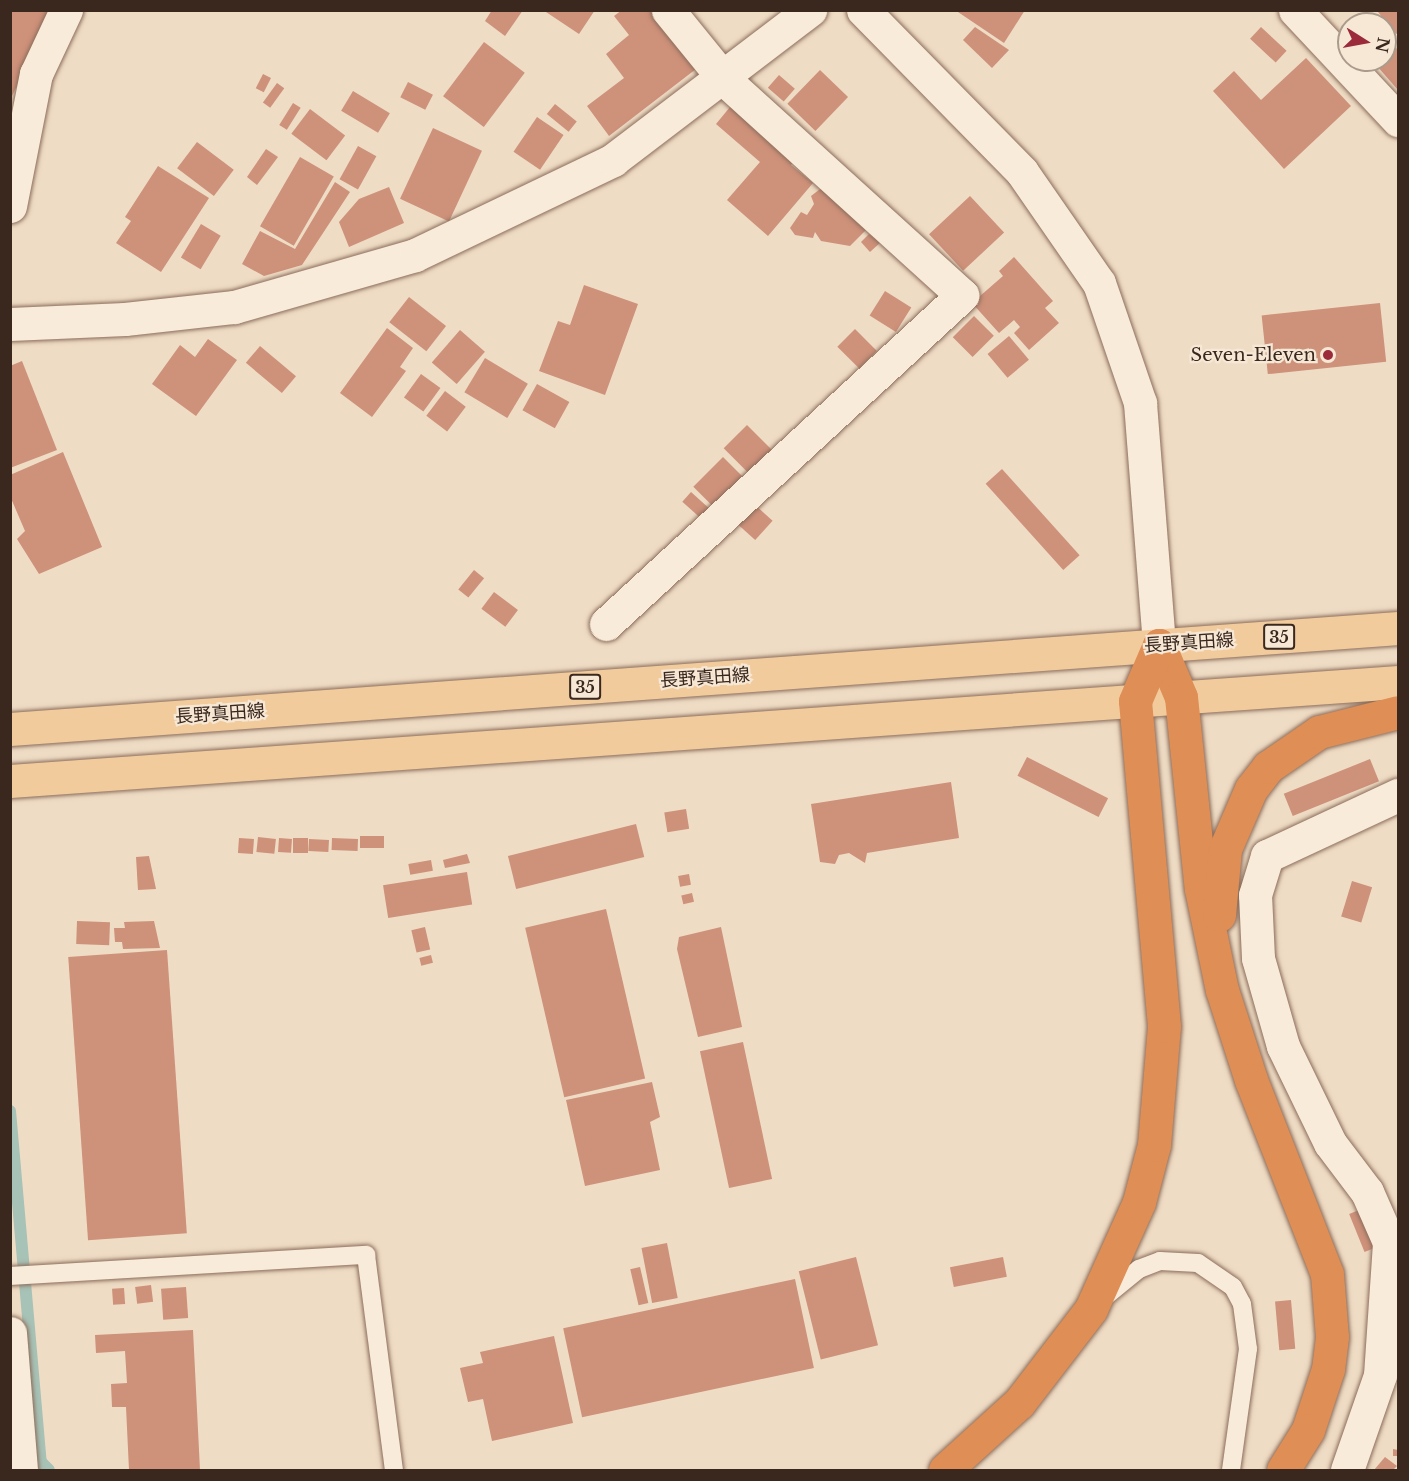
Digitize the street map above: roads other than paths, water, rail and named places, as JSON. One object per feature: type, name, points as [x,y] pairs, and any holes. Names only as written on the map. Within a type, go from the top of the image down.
[{"type":"highway","points":[[1159,645],[1181,698],[1201,889],[1222,990],[1259,1101],[1319,1242],[1332,1305],[1320,1400],[1283,1470]]},
{"type":"highway","points":[[945,1470],[1019,1404],[1091,1309],[1139,1202],[1162,1086],[1164,1026],[1135,701],[1159,645]]},
{"type":"highway","points":[[1222,990],[1220,881],[1225,849],[1251,789],[1294,745],[1319,732],[1398,712]]},
{"type":"main road","name":"長野真田線","points":[[10,729],[1398,627]]},
{"type":"main road","points":[[10,781],[1398,682]]},
{"type":"street","points":[[10,206],[36,74],[66,10]]},
{"type":"street","points":[[606,624],[962,295],[724,79],[668,10]]},
{"type":"street","points":[[10,324],[125,319],[234,307],[415,255],[613,160],[724,79],[810,10]]},
{"type":"street","points":[[863,10],[1022,172],[1099,283],[1140,404],[1159,645]]},
{"type":"street","points":[[1295,10],[1398,120]]},
{"type":"street","points":[[1347,1470],[1380,1376],[1394,1264],[1389,1242],[1367,1192],[1330,1143],[1283,1046],[1258,958],[1255,895],[1267,856],[1398,795]]},
{"type":"street","points":[[10,1333],[21,1470]]},
{"type":"lane","points":[[10,1276],[58,1271],[366,1255],[394,1470]]},
{"type":"lane","points":[[1091,1309],[1139,1269],[1160,1261],[1198,1263],[1233,1287],[1242,1304],[1248,1349],[1231,1470]]},
{"type":"waterway","points":[[10,1111],[41,1462],[49,1470]]},
{"type":"place","name":"Seven-Eleven","points":[[1328,355]]}]
